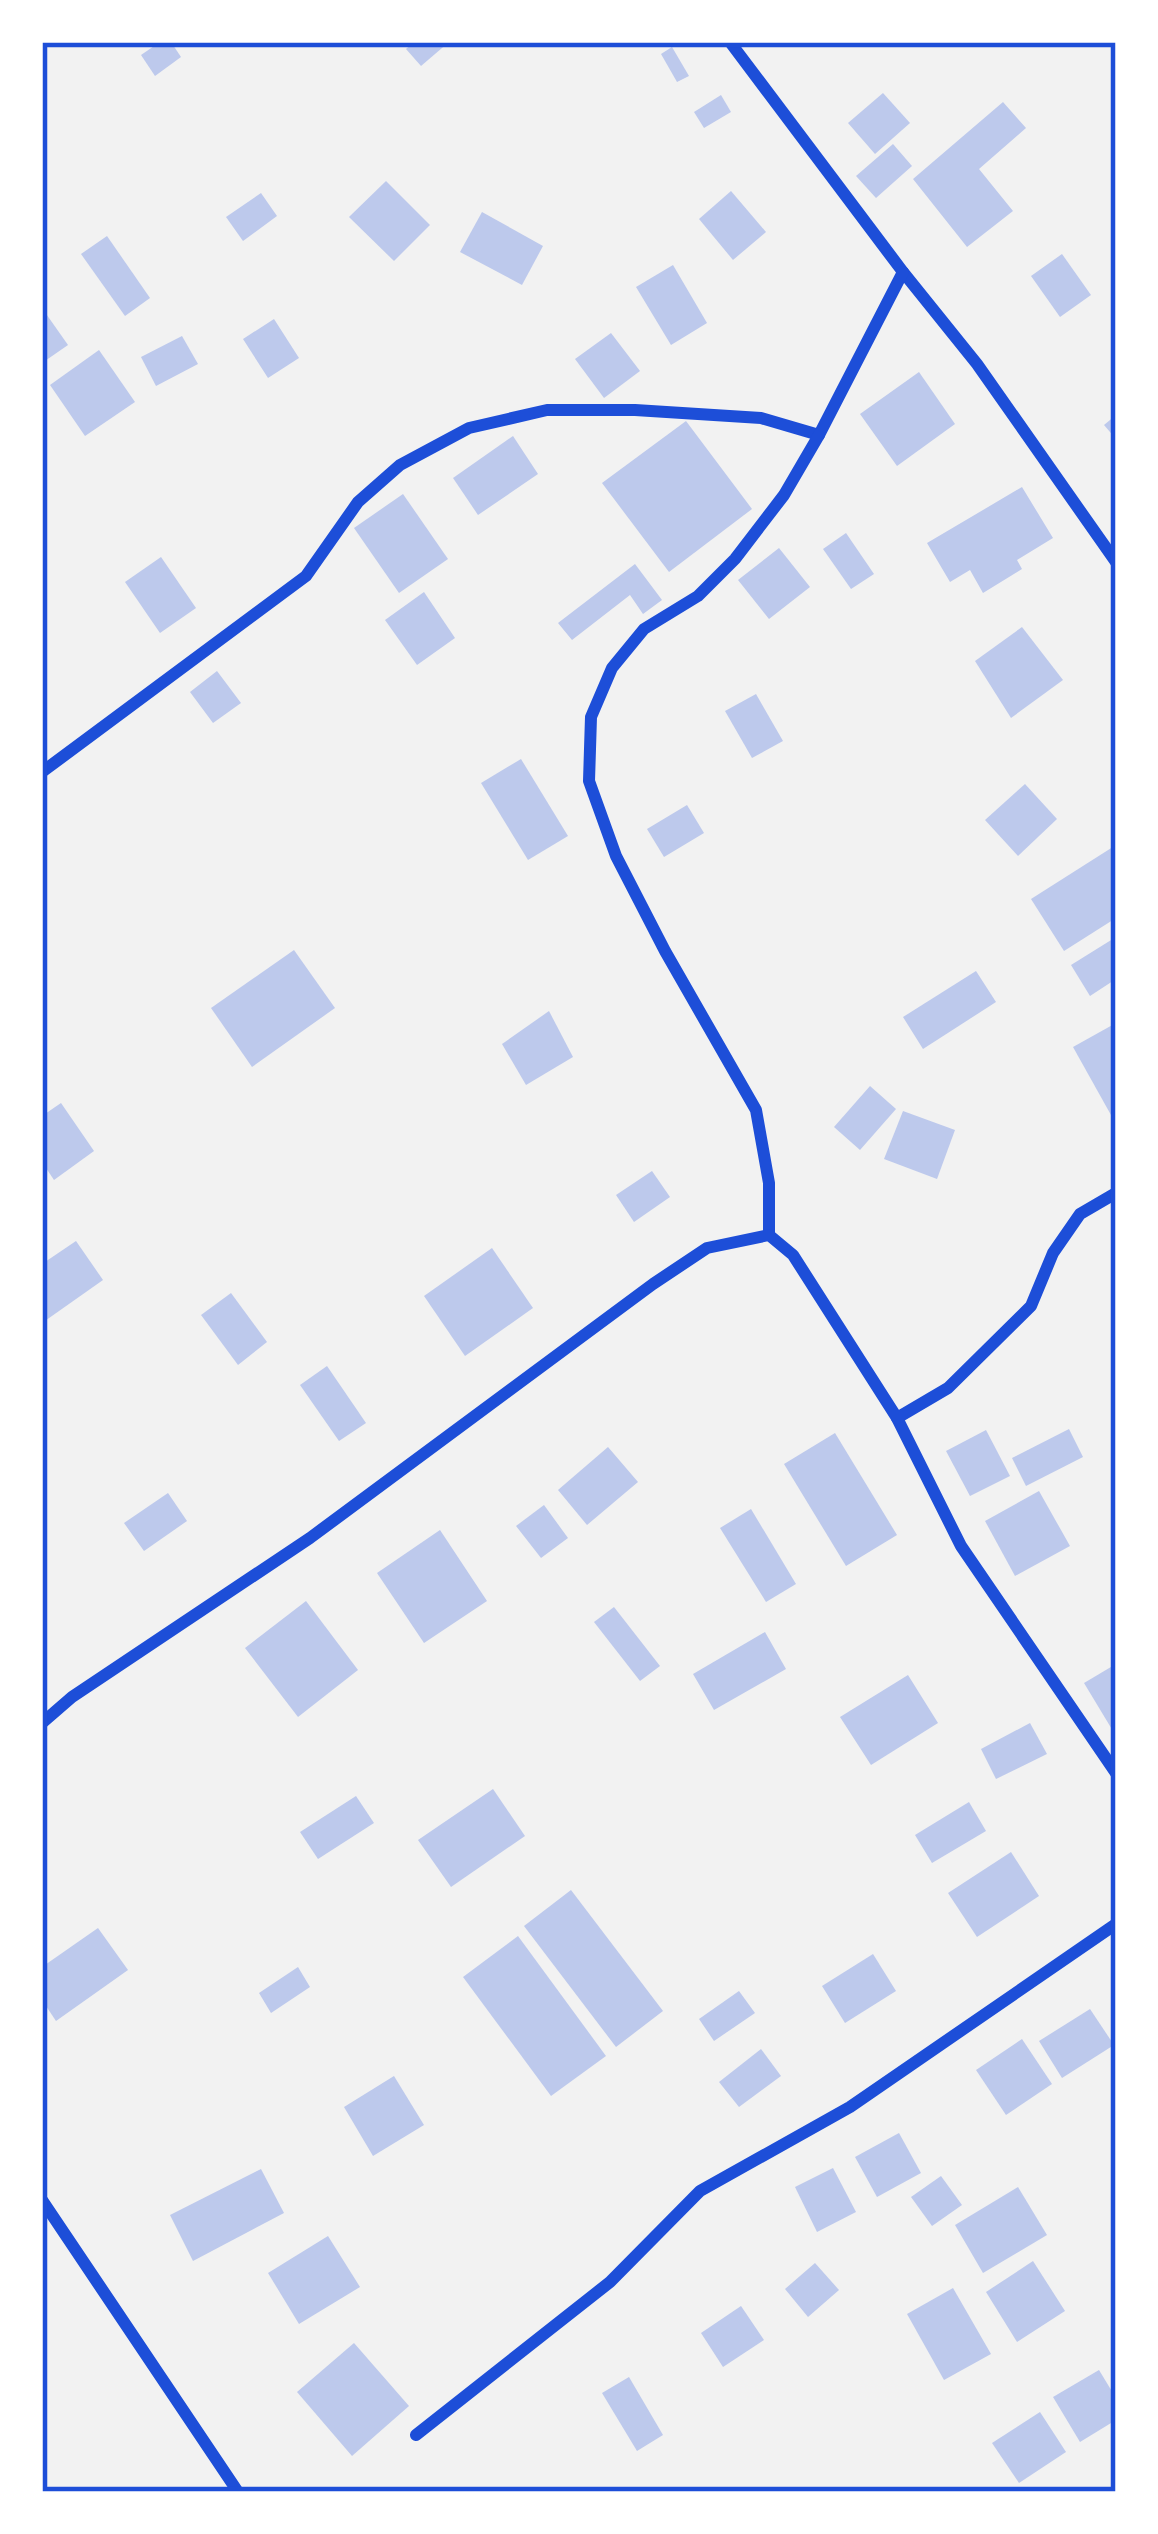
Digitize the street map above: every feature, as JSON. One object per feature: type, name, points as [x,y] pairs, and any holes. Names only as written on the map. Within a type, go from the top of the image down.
[{"type":"street","points":[[730,42],[977,364],[1116,562]]},
{"type":"street","points":[[769,1235],[769,1184],[756,1110],[616,856],[590,781],[590,717],[611,668],[644,629],[698,596],[735,559],[784,495],[903,272]]},
{"type":"street","points":[[42,772],[306,576],[358,502],[400,465],[469,428],[547,410],[634,410],[761,418],[820,435]]},
{"type":"street","points":[[897,1418],[948,1388],[1030,1306],[1053,1253],[1080,1214],[1116,1193]]},
{"type":"street","points":[[769,1235],[793,1255],[897,1418],[961,1546],[1116,1773]]},
{"type":"street","points":[[42,1723],[72,1697],[310,1538],[671,1272],[707,1248],[769,1235]]},
{"type":"street","points":[[416,2434],[610,2282],[700,2191],[850,2107],[1116,1924]]},
{"type":"street","points":[[42,2200],[238,2492]]},
{"type":"building","points":[[160,42],[171,42],[181,57],[155,76],[141,55]]},
{"type":"building","points":[[414,42],[449,42],[421,66],[406,49]]},
{"type":"building","points":[[672,47],[689,76],[677,82],[661,54]]},
{"type":"building","points":[[883,93],[910,123],[875,154],[848,123]]},
{"type":"building","points":[[721,95],[731,112],[704,128],[694,112]]},
{"type":"building","points":[[1003,102],[1026,128],[979,169],[1013,211],[967,247],[913,179]]},
{"type":"building","points":[[893,144],[912,166],[876,198],[856,176]]},
{"type":"building","points":[[386,181],[430,225],[394,261],[349,217]]},
{"type":"building","points":[[731,191],[766,232],[733,260],[699,219]]},
{"type":"building","points":[[261,193],[277,216],[243,241],[226,217]]},
{"type":"building","points":[[482,212],[543,246],[522,285],[460,252]]},
{"type":"building","points":[[107,236],[150,298],[125,316],[81,254]]},
{"type":"building","points":[[1062,254],[1091,295],[1060,317],[1031,276]]},
{"type":"building","points":[[673,265],[707,323],[671,345],[636,287]]},
{"type":"building","points":[[42,308],[68,345],[42,363]]},
{"type":"building","points":[[274,319],[299,358],[268,378],[243,339]]},
{"type":"building","points":[[611,333],[640,371],[604,398],[575,359]]},
{"type":"building","points":[[182,336],[198,364],[156,386],[141,357]]},
{"type":"building","points":[[99,350],[135,402],[85,436],[50,385]]},
{"type":"building","points":[[919,372],[955,424],[897,466],[860,414]]},
{"type":"building","points":[[1116,415],[1116,439],[1104,425]]},
{"type":"building","points":[[686,421],[752,509],[669,572],[602,483]]},
{"type":"building","points":[[513,436],[538,474],[478,515],[453,478]]},
{"type":"building","points":[[1022,487],[1053,538],[1017,560],[1022,569],[983,593],[970,570],[950,582],[927,543]]},
{"type":"building","points":[[403,494],[448,559],[399,593],[354,528]]},
{"type":"building","points":[[846,533],[874,574],[851,589],[823,549]]},
{"type":"building","points":[[779,548],[810,587],[769,619],[738,580]]},
{"type":"building","points":[[161,557],[196,608],[160,633],[125,582]]},
{"type":"building","points":[[635,564],[662,600],[643,614],[630,595],[572,640],[558,623]]},
{"type":"building","points":[[424,592],[455,638],[417,665],[385,620]]},
{"type":"building","points":[[1022,627],[1063,680],[1011,718],[975,661]]},
{"type":"building","points":[[217,671],[241,703],[213,723],[190,692]]},
{"type":"building","points":[[756,694],[783,741],[752,758],[725,711]]},
{"type":"building","points":[[521,759],[568,836],[528,860],[481,783]]},
{"type":"building","points":[[1025,784],[1057,819],[1018,856],[985,820]]},
{"type":"building","points":[[687,805],[704,833],[664,857],[647,829]]},
{"type":"building","points":[[1116,845],[1116,918],[1064,951],[1031,899]]},
{"type":"building","points":[[1116,937],[1116,979],[1090,996],[1071,965]]},
{"type":"building","points":[[294,950],[335,1008],[252,1067],[211,1008]]},
{"type":"building","points":[[976,971],[996,1002],[923,1049],[903,1017]]},
{"type":"building","points":[[549,1011],[573,1057],[526,1085],[502,1044]]},
{"type":"building","points":[[1116,1023],[1116,1124],[1073,1047]]},
{"type":"building","points":[[870,1086],[896,1109],[860,1150],[834,1127]]},
{"type":"building","points":[[61,1103],[94,1151],[54,1180],[42,1162],[42,1116]]},
{"type":"building","points":[[903,1111],[955,1130],[937,1179],[884,1159]]},
{"type":"building","points":[[652,1171],[670,1197],[634,1222],[616,1195]]},
{"type":"building","points":[[76,1241],[103,1280],[42,1323],[42,1264]]},
{"type":"building","points":[[492,1248],[533,1308],[465,1356],[424,1296]]},
{"type":"building","points":[[231,1293],[267,1342],[238,1365],[201,1315]]},
{"type":"building","points":[[327,1366],[366,1423],[339,1441],[300,1385]]},
{"type":"building","points":[[1069,1429],[1083,1457],[1026,1486],[1012,1458]]},
{"type":"building","points":[[986,1430],[1010,1476],[970,1496],[946,1451]]},
{"type":"building","points":[[835,1433],[897,1535],[846,1566],[784,1464]]},
{"type":"building","points":[[608,1447],[638,1482],[587,1525],[558,1490]]},
{"type":"building","points":[[1039,1491],[1070,1546],[1015,1576],[985,1521]]},
{"type":"building","points":[[168,1493],[187,1521],[144,1551],[124,1523]]},
{"type":"building","points":[[544,1505],[568,1538],[541,1558],[516,1526]]},
{"type":"building","points":[[751,1509],[796,1584],[766,1602],[720,1528]]},
{"type":"building","points":[[440,1530],[487,1601],[424,1643],[377,1573]]},
{"type":"building","points":[[306,1601],[358,1670],[298,1717],[245,1648]]},
{"type":"building","points":[[614,1607],[660,1666],[640,1681],[594,1622]]},
{"type":"building","points":[[765,1632],[786,1669],[714,1710],[693,1674]]},
{"type":"building","points":[[1116,1664],[1116,1736],[1084,1683]]},
{"type":"building","points":[[908,1675],[938,1723],[871,1765],[840,1717]]},
{"type":"building","points":[[1030,1723],[1047,1754],[996,1779],[981,1749]]},
{"type":"building","points":[[493,1789],[525,1836],[451,1887],[418,1840]]},
{"type":"building","points":[[356,1796],[374,1823],[318,1859],[300,1832]]},
{"type":"building","points":[[969,1802],[986,1831],[932,1863],[915,1835]]},
{"type":"building","points":[[1011,1852],[1039,1896],[977,1937],[948,1893]]},
{"type":"building","points":[[571,1890],[663,2011],[616,2047],[524,1926]]},
{"type":"building","points":[[98,1928],[128,1970],[56,2021],[42,2000],[42,1967]]},
{"type":"building","points":[[518,1936],[606,2056],[551,2096],[463,1977]]},
{"type":"building","points":[[873,1954],[896,1991],[845,2023],[822,1986]]},
{"type":"building","points":[[298,1967],[310,1987],[271,2013],[259,1993]]},
{"type":"building","points":[[739,1991],[755,2013],[714,2041],[699,2019]]},
{"type":"building","points":[[1090,2009],[1114,2045],[1062,2078],[1039,2041]]},
{"type":"building","points":[[1022,2039],[1052,2084],[1006,2115],[976,2070]]},
{"type":"building","points":[[761,2049],[781,2076],[739,2107],[719,2082]]},
{"type":"building","points":[[394,2076],[424,2125],[373,2156],[344,2107]]},
{"type":"building","points":[[899,2133],[921,2173],[877,2197],[855,2157]]},
{"type":"building","points":[[833,2168],[856,2212],[817,2232],[795,2187]]},
{"type":"building","points":[[261,2169],[284,2213],[193,2261],[170,2215]]},
{"type":"building","points":[[941,2176],[962,2205],[932,2226],[911,2197]]},
{"type":"building","points":[[1018,2187],[1047,2235],[983,2273],[955,2225]]},
{"type":"building","points":[[328,2236],[360,2287],[299,2324],[268,2273]]},
{"type":"building","points":[[1033,2261],[1065,2311],[1017,2342],[986,2292]]},
{"type":"building","points":[[815,2263],[839,2290],[808,2317],[785,2289]]},
{"type":"building","points":[[953,2288],[991,2354],[944,2380],[907,2314]]},
{"type":"building","points":[[741,2306],[764,2340],[723,2367],[701,2333]]},
{"type":"building","points":[[354,2343],[409,2406],[352,2456],[297,2392]]},
{"type":"building","points":[[1099,2370],[1116,2398],[1116,2420],[1080,2442],[1053,2397]]},
{"type":"building","points":[[629,2377],[663,2435],[637,2451],[602,2393]]},
{"type":"building","points":[[1040,2412],[1066,2452],[1019,2483],[992,2443]]}]
